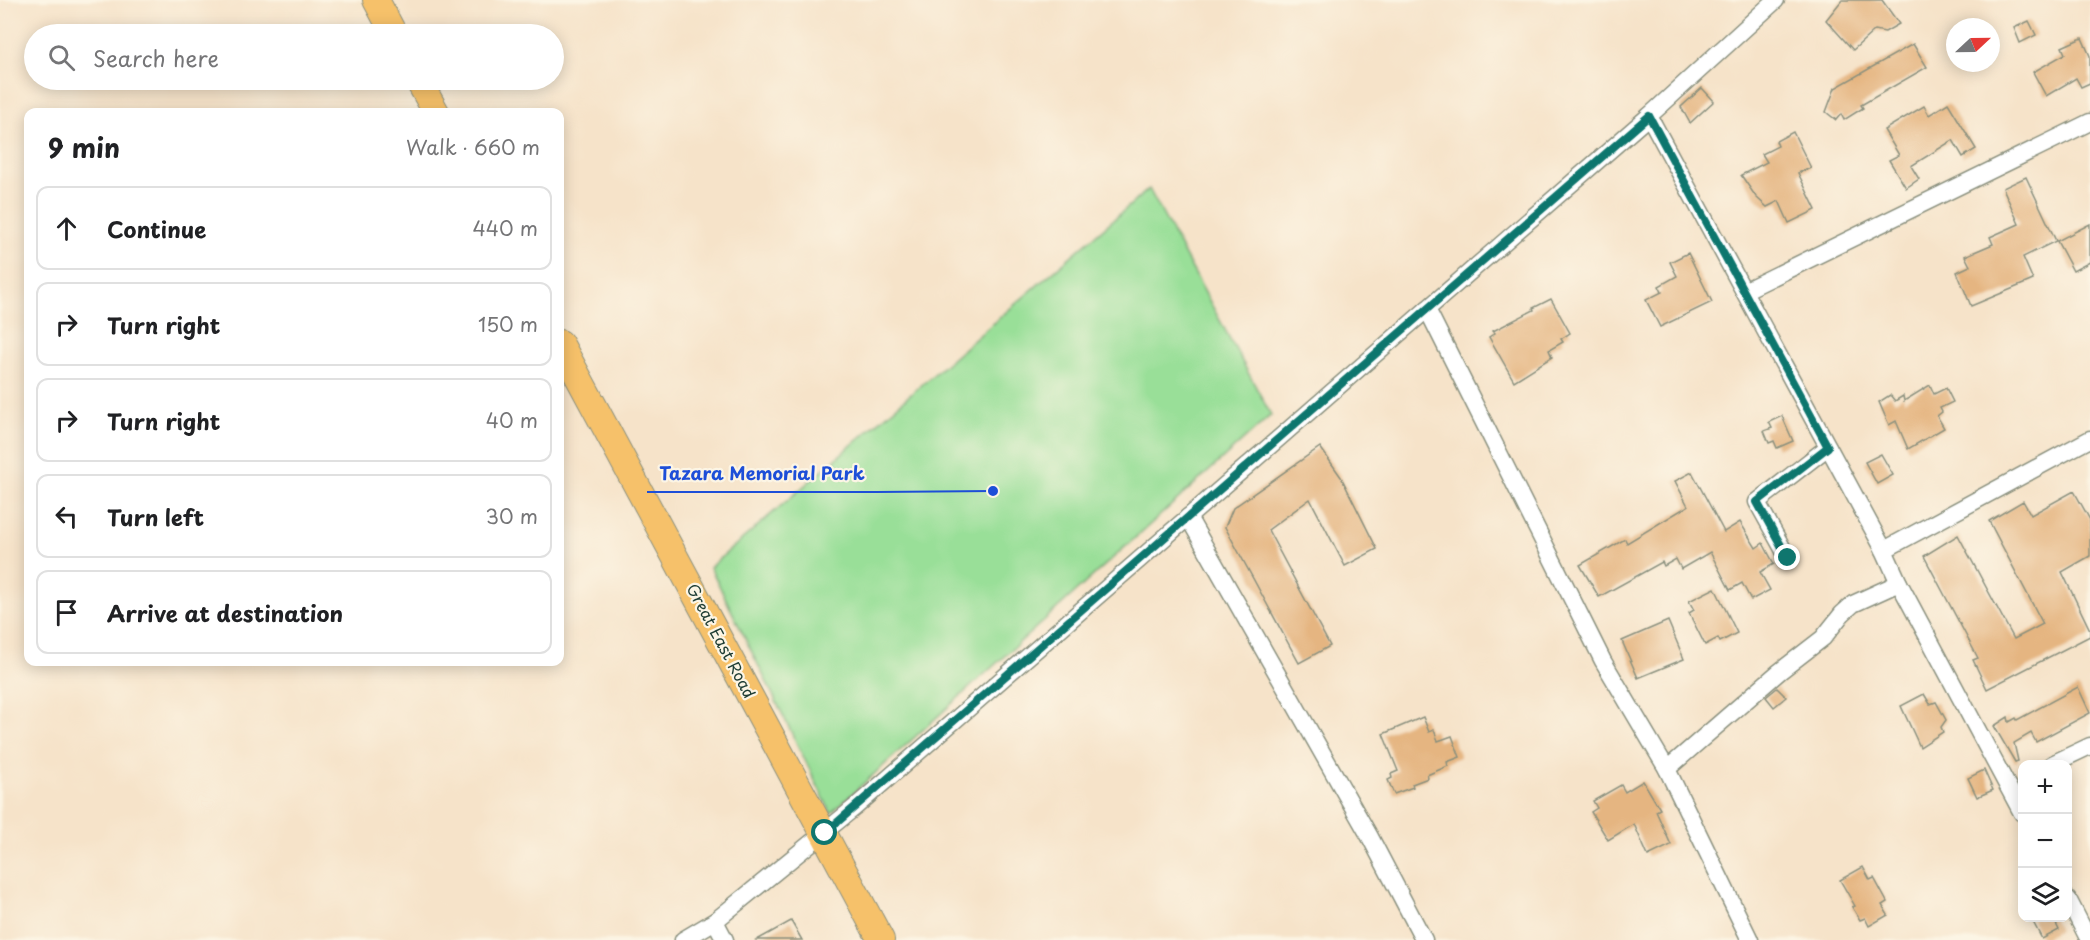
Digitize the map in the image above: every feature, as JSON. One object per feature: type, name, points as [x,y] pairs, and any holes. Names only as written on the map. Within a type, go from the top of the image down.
[{"type":"highway","points":[[376,0],[389,24]]},
{"type":"highway","points":[[424,90],[434,108]]},
{"type":"highway","name":"Great East Road","points":[[564,350],[881,940]]},
{"type":"street","points":[[683,940],[715,921],[825,833],[1649,116],[1776,0]]},
{"type":"street","points":[[1649,116],[1884,550],[1899,583],[2015,783]]},
{"type":"street","points":[[1744,291],[2090,122]]},
{"type":"street","points":[[1427,309],[1603,661],[1667,769],[1750,940]]},
{"type":"street","points":[[1884,550],[2090,439]]},
{"type":"street","points":[[1788,558],[1757,502],[1828,447]]},
{"type":"street","points":[[1188,517],[1370,837],[1424,940]]},
{"type":"street","points":[[1667,769],[1779,672],[1823,638],[1853,604],[1899,583]]},
{"type":"street","points":[[2062,760],[2090,746]]},
{"type":"street","points":[[2072,908],[2089,940]]},
{"type":"street","points":[[715,921],[725,940]]},
{"type":"green space","points":[[1149,189],[1271,415],[831,813],[710,567]]},
{"type":"building","points":[[1842,0],[1882,0],[1899,24],[1885,32],[1875,30],[1853,50],[1826,20]]},
{"type":"building","points":[[2029,21],[2036,35],[2020,43],[2014,28]]},
{"type":"building","points":[[2082,38],[2090,56],[2090,83],[2081,87],[2076,78],[2046,96],[2033,72],[2065,54],[2062,47]]},
{"type":"building","points":[[1913,44],[1927,67],[1861,105],[1863,108],[1844,120],[1841,114],[1836,120],[1826,112],[1835,88]]},
{"type":"building","points":[[1702,88],[1714,101],[1690,123],[1681,107]]},
{"type":"building","points":[[1948,103],[1976,149],[1963,157],[1953,140],[1911,166],[1919,179],[1906,188],[1889,160],[1899,155],[1884,130],[1924,106],[1929,115]]},
{"type":"building","points":[[1793,132],[1811,168],[1798,173],[1816,210],[1789,223],[1779,201],[1767,207],[1756,197],[1741,175],[1767,162],[1762,154],[1778,146],[1776,141]]},
{"type":"building","points":[[2026,177],[2056,241],[2023,257],[2033,280],[1971,306],[1957,272],[1970,266],[1965,256],[1993,244],[1990,237],[2019,224],[2003,188]]},
{"type":"building","points":[[2090,224],[2090,262],[2073,271],[2057,241]]},
{"type":"building","points":[[1688,253],[1712,302],[1660,327],[1646,300],[1662,292],[1659,286],[1677,276],[1670,262]]},
{"type":"building","points":[[1551,299],[1570,333],[1561,339],[1563,342],[1549,350],[1552,357],[1514,381],[1489,337],[1495,333],[1493,331]]},
{"type":"building","points":[[1930,385],[1934,394],[1946,388],[1953,402],[1940,408],[1942,412],[1937,416],[1944,428],[1908,449],[1896,421],[1889,425],[1879,402],[1890,395],[1895,401],[1903,396],[1904,401]]},
{"type":"building","points":[[1782,416],[1793,441],[1777,448],[1774,441],[1769,443],[1764,431],[1772,428],[1769,422]]},
{"type":"building","points":[[1320,447],[1341,477],[1377,549],[1345,566],[1310,499],[1268,530],[1330,646],[1299,663],[1225,527],[1233,508]]},
{"type":"building","points":[[1881,454],[1893,475],[1877,484],[1865,462]]},
{"type":"building","points":[[1692,472],[1724,532],[1740,522],[1756,548],[1763,543],[1774,564],[1760,572],[1770,590],[1751,600],[1742,583],[1730,590],[1710,552],[1681,569],[1676,559],[1664,566],[1662,562],[1599,597],[1580,565],[1625,539],[1627,543],[1688,506],[1675,481]]},
{"type":"building","points":[[2074,491],[2090,520],[2090,556],[2062,572],[2090,630],[2090,636],[1987,689],[1973,660],[1978,658],[1924,556],[1958,535],[2014,639],[2043,624],[1989,521],[2023,501],[2031,515]]},
{"type":"building","points":[[1715,588],[1737,633],[1720,642],[1718,638],[1705,645],[1689,613],[1694,610],[1689,601]]},
{"type":"building","points":[[1668,621],[1684,659],[1638,678],[1622,641]]},
{"type":"building","points":[[2078,687],[2090,713],[2036,742],[2031,733],[2014,743],[2018,761],[2015,762],[1994,726],[2008,717],[2009,722],[2016,718],[2017,720]]},
{"type":"building","points":[[1777,688],[1786,697],[1774,707],[1766,697]]},
{"type":"building","points":[[1924,694],[1930,704],[1936,702],[1946,720],[1941,727],[1943,732],[1920,747],[1901,706]]},
{"type":"building","points":[[1423,717],[1429,732],[1434,730],[1438,741],[1452,736],[1460,757],[1447,762],[1448,766],[1427,775],[1428,778],[1412,784],[1413,787],[1394,794],[1388,780],[1392,778],[1391,774],[1398,771],[1383,734]]},
{"type":"building","points":[[1984,770],[1993,790],[1977,797],[1968,778]]},
{"type":"building","points":[[1643,781],[1660,809],[1656,811],[1671,845],[1648,856],[1634,824],[1608,840],[1591,812],[1597,808],[1593,801],[1621,785],[1625,792]]},
{"type":"building","points":[[1863,867],[1870,880],[1874,878],[1887,902],[1882,905],[1888,915],[1869,926],[1865,918],[1860,920],[1840,880]]},
{"type":"building","points":[[791,921],[802,940],[757,940]]},
{"type":"building","points":[[2033,922],[2055,922],[2059,930],[2042,939]]},
{"type":"place","name":"Tazara Memorial Park","points":[[993,491]]},
{"type":"route","points":[[825,833],[1649,116],[1828,447],[1757,502],[1788,558]]}]
